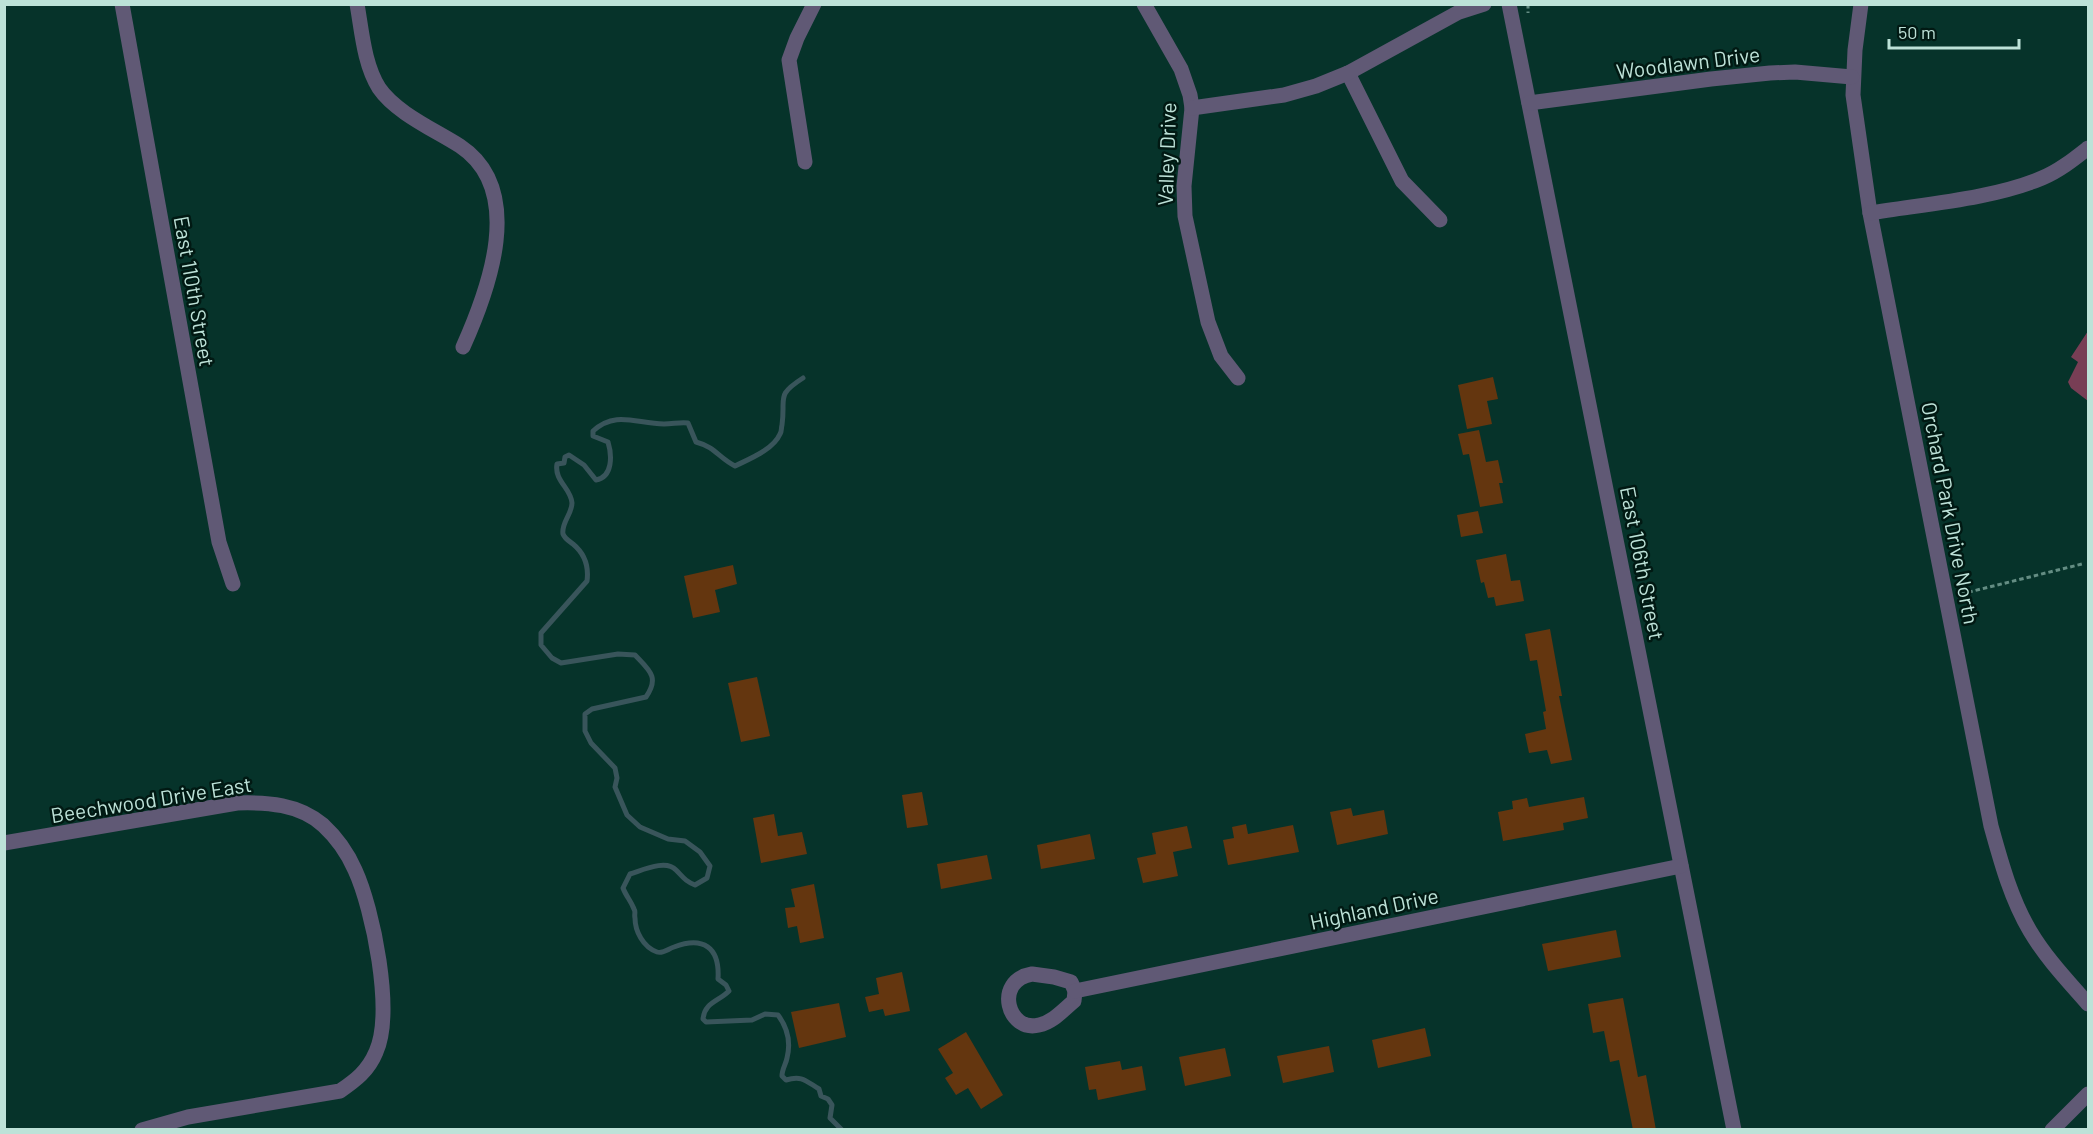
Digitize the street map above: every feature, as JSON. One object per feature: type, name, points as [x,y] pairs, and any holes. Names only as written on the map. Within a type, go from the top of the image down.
[{"type":"street","name":"East 110th Street","points":[[122,4],[219,542],[233,584]]},
{"type":"street","points":[[357,4],[368,63],[381,90],[395,104],[473,155],[487,172],[493,186],[497,211],[494,255],[481,308],[464,347]]},
{"type":"street","points":[[805,162],[789,60],[814,4]]},
{"type":"street","name":"Valley Drive","points":[[1144,4],[1181,69],[1192,108],[1184,186],[1185,216],[1215,344],[1238,378]]},
{"type":"street","points":[[1192,108],[1293,93],[1316,86],[1348,73],[1459,12],[1484,4]]},
{"type":"street","name":"East 106th Street","points":[[1509,4],[1734,1130]]},
{"type":"street","name":"Orchard Park Drive North","points":[[1862,4],[1852,76],[1854,109],[1870,213],[1991,826],[2004,873],[2029,931],[2059,971],[2088,1004]]},
{"type":"street","name":"Woodlawn Drive","points":[[1529,103],[1770,73],[1795,72],[1852,76]]},
{"type":"street","points":[[1348,73],[1402,181],[1440,220]]},
{"type":"street","points":[[1870,213],[1984,194],[2025,184],[2057,170],[2088,148]]},
{"type":"street","name":"Beechwood Drive East","points":[[4,843],[237,803],[267,802],[306,815],[322,824],[355,869],[367,907],[383,1001],[378,1050],[368,1067],[359,1078],[339,1091],[188,1117],[142,1130]]},
{"type":"street","name":"Highland Drive","points":[[1075,991],[1681,866]]},
{"type":"street","points":[[2052,1130],[2088,1094]]},
{"type":"path","points":[[1946,597],[2082,564]]},
{"type":"shaded area","points":[[2088,331],[2088,401],[2071,388],[2068,382],[2078,362],[2071,357]]},
{"type":"building","points":[[1493,377],[1498,399],[1487,401],[1492,424],[1467,429],[1458,385]]},
{"type":"building","points":[[1479,430],[1486,462],[1498,460],[1503,483],[1499,483],[1503,503],[1480,507],[1469,454],[1463,455],[1458,434]]},
{"type":"building","points":[[1478,511],[1483,533],[1461,537],[1457,515]]},
{"type":"building","points":[[1506,554],[1511,581],[1520,580],[1524,601],[1496,606],[1494,597],[1488,598],[1484,582],[1481,583],[1476,560]]},
{"type":"building","points":[[733,565],[737,584],[715,590],[720,612],[693,618],[684,576]]},
{"type":"building","points":[[1550,629],[1562,696],[1559,696],[1572,760],[1551,764],[1547,750],[1529,753],[1525,734],[1546,729],[1543,712],[1546,711],[1537,660],[1530,661],[1525,634]]},
{"type":"building","points":[[757,677],[770,736],[741,742],[728,683]]},
{"type":"building","points":[[922,792],[928,825],[907,828],[902,795]]},
{"type":"building","points":[[1584,797],[1588,818],[1563,823],[1564,830],[1503,841],[1498,812],[1513,809],[1512,801],[1527,798],[1529,807]]},
{"type":"building","points":[[1351,808],[1353,816],[1384,810],[1388,834],[1337,845],[1330,812]]},
{"type":"building","points":[[774,814],[778,836],[802,832],[807,854],[761,863],[753,818]]},
{"type":"building","points":[[1246,824],[1248,834],[1293,825],[1299,852],[1228,865],[1223,840],[1234,838],[1232,827]]},
{"type":"building","points":[[1187,826],[1192,848],[1173,852],[1178,876],[1143,883],[1137,858],[1156,854],[1152,833]]},
{"type":"building","points":[[1090,834],[1095,859],[1041,869],[1037,845]]},
{"type":"building","points":[[987,855],[992,879],[941,889],[937,864]]},
{"type":"building","points":[[814,884],[824,938],[800,943],[797,926],[788,928],[785,908],[795,907],[791,889]]},
{"type":"building","points":[[1616,930],[1621,957],[1548,971],[1542,944]]},
{"type":"building","points":[[902,972],[910,1011],[885,1016],[883,1009],[869,1012],[865,997],[879,994],[876,978]]},
{"type":"building","points":[[1623,998],[1638,1077],[1646,1075],[1656,1130],[1633,1130],[1619,1060],[1610,1062],[1604,1031],[1593,1033],[1588,1004]]},
{"type":"building","points":[[839,1003],[846,1037],[799,1048],[791,1012]]},
{"type":"building","points":[[1425,1028],[1431,1056],[1378,1068],[1372,1040]]},
{"type":"building","points":[[966,1032],[1003,1095],[981,1109],[968,1088],[956,1095],[945,1078],[953,1073],[938,1049]]},
{"type":"building","points":[[1329,1046],[1334,1072],[1283,1083],[1277,1056]]},
{"type":"building","points":[[1225,1048],[1231,1076],[1185,1086],[1179,1057]]},
{"type":"building","points":[[1120,1061],[1122,1070],[1142,1066],[1146,1090],[1098,1100],[1096,1089],[1089,1090],[1085,1067]]},
{"type":"waterway","points":[[803,378],[785,393],[781,433],[777,440],[760,453],[735,466],[708,447],[696,442],[688,423],[664,424],[627,420],[610,421],[593,431],[593,436],[608,442],[609,447],[610,465],[606,475],[602,478],[596,480],[584,465],[569,455],[565,457],[564,463],[557,464],[558,475],[572,503],[563,534],[583,556],[587,565],[587,581],[541,633],[541,645],[552,658],[561,663],[618,654],[635,655],[651,674],[652,684],[646,697],[592,709],[585,714],[585,731],[591,743],[615,768],[617,778],[615,787],[627,815],[640,827],[668,839],[685,841],[700,852],[710,866],[707,878],[695,885],[666,865],[654,866],[630,874],[623,888],[635,910],[638,933],[652,950],[659,952],[693,943],[708,947],[716,959],[718,979],[726,985],[729,991],[706,1009],[703,1019],[706,1022],[752,1020],[765,1014],[778,1015],[786,1030],[788,1041],[788,1052],[782,1076],[786,1080],[796,1078],[804,1080],[819,1089],[821,1096],[828,1099],[832,1105],[830,1118],[842,1130]]}]
